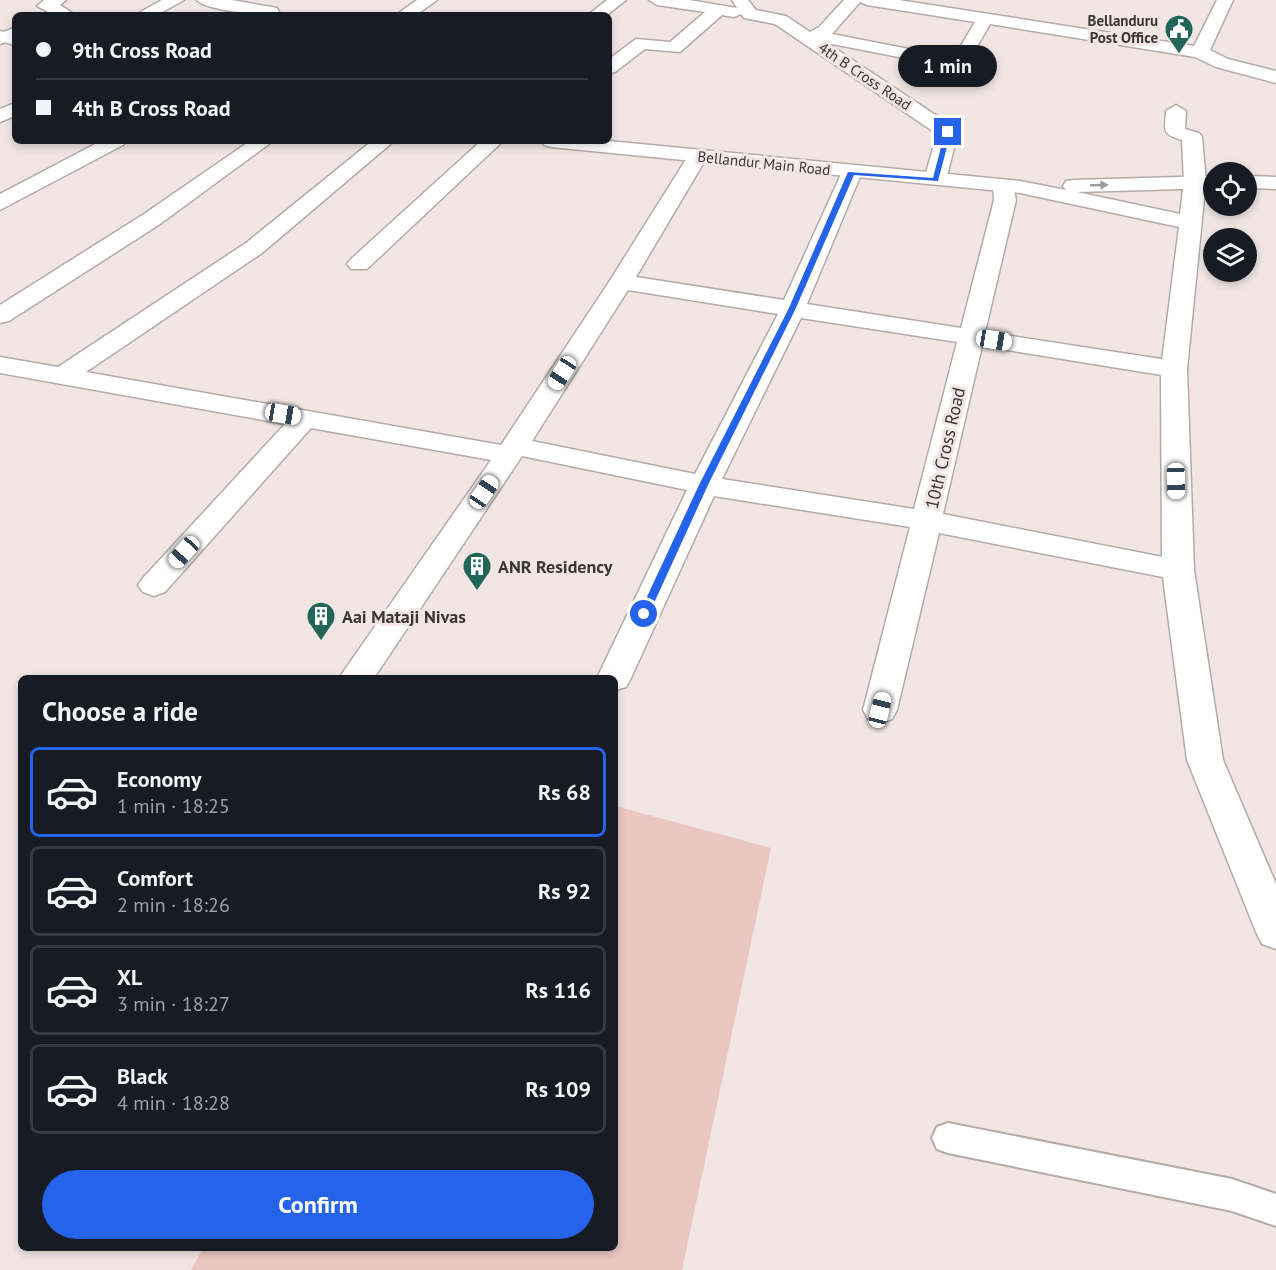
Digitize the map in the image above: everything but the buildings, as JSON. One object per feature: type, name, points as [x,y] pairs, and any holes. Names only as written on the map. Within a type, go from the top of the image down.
[{"type":"street","points":[[58,0],[45,6],[63,12]]},
{"type":"street","points":[[149,12],[176,0]]},
{"type":"street","points":[[205,0],[263,12]]},
{"type":"street","points":[[409,12],[429,0]]},
{"type":"street","points":[[600,12],[618,0]]},
{"type":"street","name":"4th B Cross Road","points":[[657,0],[719,9],[745,7],[780,20],[813,37],[948,132],[935,180]]},
{"type":"street","points":[[813,37],[825,32],[853,0]]},
{"type":"street","points":[[867,0],[1200,52],[1222,63],[1276,77]]},
{"type":"street","points":[[1200,52],[1225,0]]},
{"type":"street","points":[[270,12],[287,4]]},
{"type":"street","points":[[813,37],[909,54],[961,60],[991,21],[1014,6]]},
{"type":"street","points":[[612,66],[642,43],[674,48],[719,9]]},
{"type":"street","points":[[1176,111],[1175,132],[1192,137],[1203,178]]},
{"type":"street","points":[[0,202],[110,144]]},
{"type":"street","points":[[0,316],[152,219],[259,144]]},
{"type":"street","points":[[62,377],[133,327],[254,248],[380,144]]},
{"type":"street","points":[[359,264],[490,144]]},
{"type":"street","name":"Bellandur Main Road","points":[[578,144],[1012,187],[1188,222]]},
{"type":"street","points":[[358,675],[512,450],[621,282],[697,157]]},
{"type":"street","points":[[615,675],[704,485],[792,310],[852,172]]},
{"type":"street","points":[[1012,187],[1203,182]]},
{"type":"street","points":[[1257,182],[1276,183]]},
{"type":"street","points":[[1203,184],[1188,222],[1174,369],[1178,570],[1205,760],[1276,932]]},
{"type":"street","name":"10th Cross Road","points":[[880,710],[1005,200],[1012,187]]},
{"type":"street","points":[[621,282],[1174,369]]},
{"type":"street","points":[[0,365],[928,521],[1178,570]]},
{"type":"street","points":[[154,585],[305,418]]},
{"type":"lane","points":[[948,1138],[1232,1196],[1276,1210]]},
{"type":"shaded area","points":[[618,807],[771,848],[682,1270],[191,1270],[201,1251],[618,1251]]},
{"type":"place","name":"Bellanduru Post Office","points":[[1179,54]]},
{"type":"place","name":"ANR Residency","points":[[477,592]]},
{"type":"place","name":"Aai Mataji Nivas","points":[[321,642]]},
{"type":"route","points":[[644,614],[704,485],[792,310],[852,172],[935,180],[948,132]]}]
